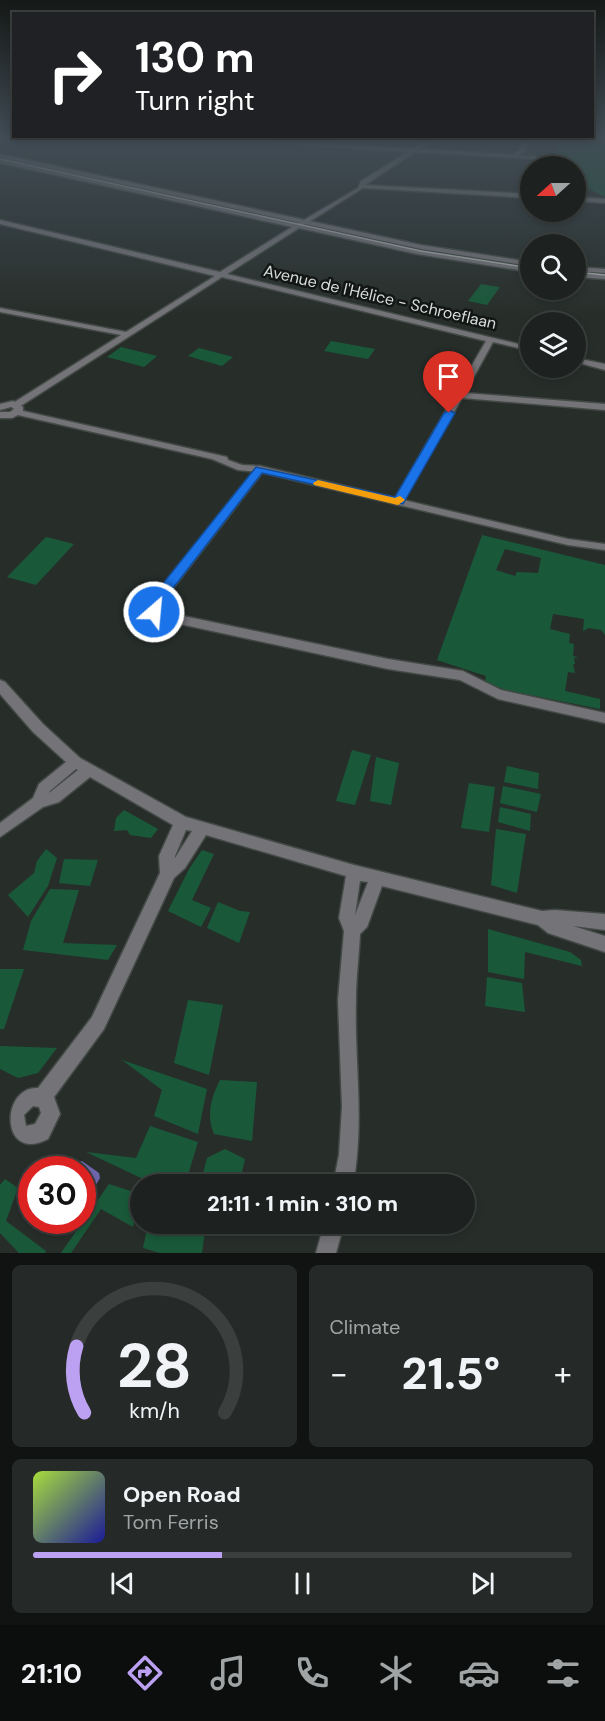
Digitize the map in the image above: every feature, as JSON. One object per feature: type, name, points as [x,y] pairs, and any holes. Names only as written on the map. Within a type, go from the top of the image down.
[{"type":"street","points":[[177,198],[435,255],[520,268]]},
{"type":"street","points":[[197,198],[451,253],[520,262]]},
{"type":"street","points":[[2,416],[127,334],[344,198]]},
{"type":"street","points":[[586,200],[605,201]]},
{"type":"street","name":"Avenue de l'Hélice - Schroeflaan","points":[[0,222],[520,346]]},
{"type":"street","points":[[586,270],[605,271]]},
{"type":"street","points":[[586,275],[605,277]]},
{"type":"street","points":[[0,310],[127,334]]},
{"type":"street","points":[[398,502],[491,339]]},
{"type":"street","points":[[586,362],[605,367]]},
{"type":"street","points":[[460,395],[605,407]]},
{"type":"street","points":[[0,407],[17,408],[217,459],[241,468],[260,470],[568,542],[605,547]]},
{"type":"street","points":[[260,470],[154,604],[154,612],[166,617],[388,664],[463,676],[498,694],[605,718]]},
{"type":"street","points":[[568,542],[605,555]]},
{"type":"street","points":[[0,686],[38,728],[81,766],[182,822],[354,872],[542,919],[555,917],[605,922]]},
{"type":"street","points":[[0,831],[39,802],[54,798],[81,766]]},
{"type":"street","points":[[168,873],[168,856],[182,822]]},
{"type":"street","points":[[42,1098],[98,1023],[168,873],[180,862],[202,829]]},
{"type":"street","points":[[345,1174],[349,1155],[351,1107],[347,1000],[352,931],[347,918],[354,872]]},
{"type":"street","points":[[352,931],[361,922],[377,878]]},
{"type":"street","points":[[542,919],[554,928],[605,944]]},
{"type":"street","points":[[326,1253],[331,1234]]},
{"type":"green space","points":[[481,284],[500,287],[487,305],[468,301]]},
{"type":"green space","points":[[331,341],[375,349],[368,359],[324,351]]},
{"type":"green space","points":[[121,347],[157,356],[144,367],[107,357]]},
{"type":"green space","points":[[199,348],[233,357],[222,366],[188,356]]},
{"type":"green space","points":[[482,535],[605,565],[605,635],[601,630],[589,628],[583,631],[584,619],[553,614],[550,629],[570,634],[569,643],[574,644],[573,656],[578,657],[574,658],[575,673],[568,672],[565,691],[600,699],[600,709],[505,690],[485,682],[486,676],[437,660]],"holes":[[[505,549],[541,558],[538,573],[517,572],[515,576],[496,570]]]},
{"type":"green space","points":[[46,537],[74,544],[36,585],[7,577]]},
{"type":"green space","points":[[352,750],[371,755],[355,805],[336,801]]},
{"type":"green space","points":[[376,757],[399,763],[391,805],[370,801]]},
{"type":"green space","points":[[507,766],[539,773],[538,789],[504,782]]},
{"type":"green space","points":[[469,783],[495,787],[489,832],[461,828]]},
{"type":"green space","points":[[503,786],[541,794],[537,812],[500,803]]},
{"type":"green space","points":[[500,807],[531,814],[530,831],[498,822]]},
{"type":"green space","points":[[124,810],[158,829],[151,838],[130,835],[127,830],[114,831],[116,818]]},
{"type":"green space","points":[[496,829],[526,834],[517,893],[491,885]]},
{"type":"green space","points":[[46,849],[57,858],[48,886],[28,917],[8,895],[34,873],[37,861]]},
{"type":"green space","points":[[202,850],[214,854],[192,900],[211,908],[201,927],[168,911],[189,869]]},
{"type":"green space","points":[[64,859],[98,860],[90,886],[59,883]]},
{"type":"green space","points":[[50,889],[79,890],[63,943],[117,945],[108,960],[23,950],[31,921]]},
{"type":"green space","points":[[218,902],[240,911],[250,912],[239,943],[207,928]]},
{"type":"green space","points":[[488,929],[570,952],[581,960],[582,966],[525,952],[524,979],[488,972]]},
{"type":"green space","points":[[0,969],[24,969],[4,1029],[0,1029]]},
{"type":"green space","points":[[487,977],[522,983],[525,1012],[485,1006]]},
{"type":"green space","points":[[188,1000],[223,1005],[209,1075],[174,1063]]},
{"type":"green space","points":[[0,1046],[57,1048],[38,1073],[18,1078],[0,1069]]},
{"type":"green space","points":[[122,1060],[207,1089],[198,1134],[154,1116],[162,1090]]},
{"type":"green space","points":[[220,1080],[257,1082],[252,1141],[214,1134],[210,1113],[214,1093]]},
{"type":"green space","points":[[150,1126],[198,1142],[188,1174],[133,1174],[86,1152],[136,1158]]},
{"type":"green space","points":[[225,1149],[245,1159],[242,1174],[203,1174],[207,1158]]},
{"type":"green space","points":[[5,1179],[18,1188],[6,1221],[18,1230],[18,1234],[23,1234],[46,1251],[45,1253],[19,1253],[0,1233],[0,1185]]},
{"type":"green space","points":[[109,1184],[130,1191],[130,1225],[101,1209],[96,1216],[96,1203]]},
{"type":"green space","points":[[74,1234],[84,1234],[71,1253],[61,1253]]},
{"type":"green space","points":[[146,1234],[205,1234],[202,1253],[160,1253],[143,1248]]},
{"type":"shaded area","points":[[96,1171],[99,1173],[100,1178],[96,1185]]},
{"type":"tram line","points":[[181,198],[421,251],[520,266]]},
{"type":"tram line","points":[[586,273],[605,275]]},
{"type":"slow traffic","points":[[318,483],[398,502],[400,500]]},
{"type":"route","points":[[154,612],[154,604],[260,470],[398,502],[449,413]]}]
